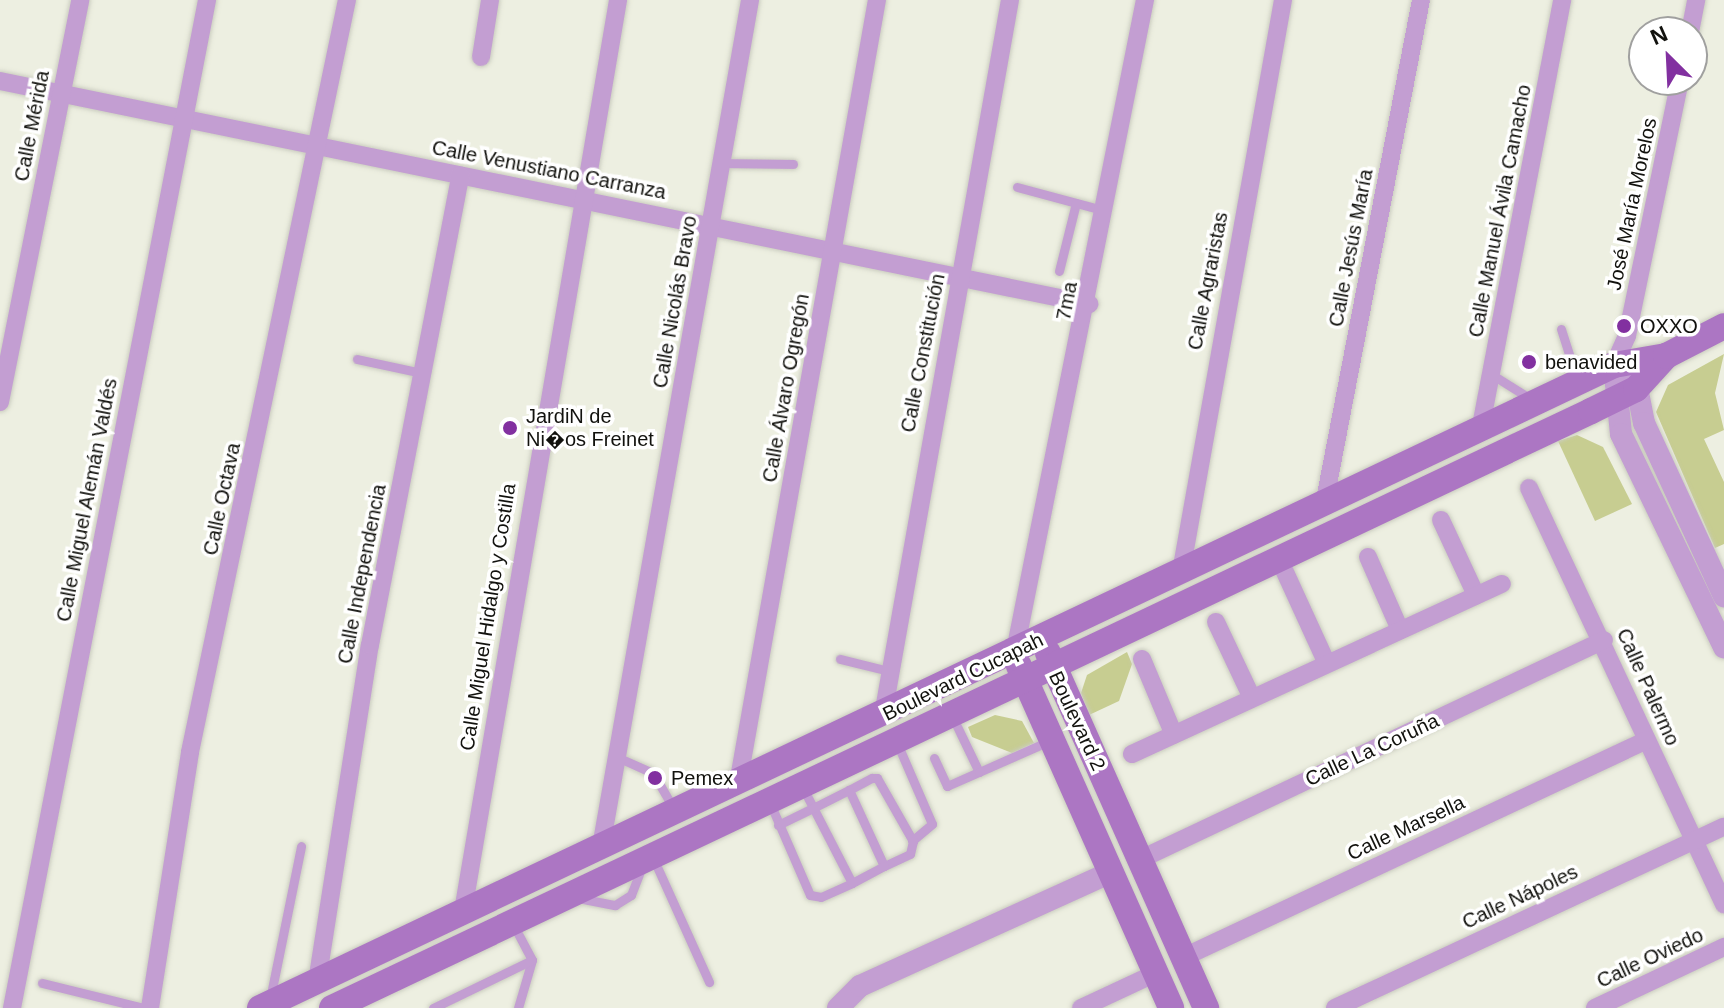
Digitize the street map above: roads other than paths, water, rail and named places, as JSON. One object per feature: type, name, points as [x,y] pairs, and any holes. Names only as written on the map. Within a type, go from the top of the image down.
[{"type":"main road","name":"Boulevard Cucapah","points":[[342,1006],[649,859],[774,814],[808,798],[897,743],[1626,394],[1666,356],[1724,326]]},
{"type":"main road","name":"Boulevard Cucapah","points":[[266,1007],[1480,431],[1578,383],[1625,353],[1666,356]]},
{"type":"main road","name":"Boulevard 2","points":[[1044,638],[1053,668],[1206,1008]]},
{"type":"main road","name":"Boulevard 2","points":[[1015,651],[1023,683],[1171,1008]]},
{"type":"main road","points":[[774,814],[798,770],[849,732]]},
{"type":"main road","points":[[512,922],[527,894],[571,860]]},
{"type":"street","name":"Calle Mérida","points":[[0,402],[80,0]]},
{"type":"street","name":"Calle Miguel Alemán Valdés","points":[[12,1008],[181,119],[207,0]]},
{"type":"street","name":"Calle Octava","points":[[147,1008],[190,752],[347,0]]},
{"type":"street","points":[[481,57],[490,0]]},
{"type":"street","name":"Calle Miguel Hidalgo y Costilla","points":[[463,911],[581,200],[618,0]]},
{"type":"street","name":"Calle Nicolás Bravo","points":[[601,847],[750,0]]},
{"type":"street","name":"Calle Álvaro Ogregón","points":[[738,784],[877,0]]},
{"type":"street","name":"Calle Constitución","points":[[883,715],[1010,0]]},
{"type":"street","name":"7ma","points":[[1028,611],[1145,0]]},
{"type":"street","name":"Calle Agraristas","points":[[1181,572],[1283,0]]},
{"type":"street","name":"Calle Jesús María","points":[[1324,505],[1421,0]]},
{"type":"street","name":"Calle Manuel Ávila Camacho","points":[[1480,431],[1562,0]]},
{"type":"street","name":"Calle Venustiano Carranza","points":[[0,81],[318,148],[833,246],[1089,304]]},
{"type":"street","name":"José María Morelos","points":[[1625,353],[1677,96]]},
{"type":"street","name":"Calle Independencia","points":[[317,982],[422,373],[460,176]]},
{"type":"street","points":[[1625,353],[1626,394],[1621,434],[1724,647]]},
{"type":"street","points":[[1626,394],[1644,423],[1724,596]]},
{"type":"street","name":"Calle Palermo","points":[[1529,488],[1604,640],[1724,905]]},
{"type":"street","points":[[1441,520],[1476,595]]},
{"type":"street","points":[[1368,557],[1400,630]]},
{"type":"street","points":[[1279,559],[1327,664]]},
{"type":"street","points":[[1132,754],[1502,584]]},
{"type":"street","points":[[1015,651],[1028,611]]},
{"type":"street","name":"Boulevard 2","points":[[1028,611],[1044,638]]},
{"type":"street","points":[[1216,622],[1252,698]]},
{"type":"street","name":"Calle La Coruña","points":[[1141,859],[1604,640]]},
{"type":"street","points":[[1142,659],[1174,735]]},
{"type":"street","name":"Calle Marsella","points":[[1184,957],[1647,740]]},
{"type":"street","name":"Calle Nápoles","points":[[1335,1008],[1724,827]]},
{"type":"street","points":[[838,1008],[860,986],[1111,872]]},
{"type":"street","name":"Calle Oviedo","points":[[1595,1008],[1724,947]]},
{"type":"street","points":[[1081,1008],[1156,973]]},
{"type":"lane","points":[[721,163],[793,164]]},
{"type":"lane","points":[[1017,187],[1106,211]]},
{"type":"lane","points":[[1059,271],[1076,203]]},
{"type":"lane","points":[[1561,329],[1578,383]]},
{"type":"lane","points":[[357,359],[422,373]]},
{"type":"lane","points":[[1491,374],[1536,403]]},
{"type":"lane","points":[[840,659],[889,671]]},
{"type":"lane","points":[[952,716],[979,772]]},
{"type":"lane","points":[[934,758],[947,786],[1051,740]]},
{"type":"lane","points":[[897,743],[932,824],[912,841]]},
{"type":"lane","points":[[617,757],[651,772]]},
{"type":"lane","points":[[774,814],[810,895],[852,883],[910,854],[912,841],[877,778],[849,790],[808,798],[852,883]]},
{"type":"lane","points":[[660,785],[676,812]]},
{"type":"lane","points":[[849,790],[884,866]]},
{"type":"lane","points":[[266,1007],[301,846]]},
{"type":"lane","points":[[649,859],[709,982]]},
{"type":"lane","points":[[512,922],[532,960],[518,1008]]},
{"type":"lane","points":[[433,1008],[532,960]]},
{"type":"lane","points":[[42,983],[147,1008]]},
{"type":"place","name":"OXXO","points":[[1624,326]]},
{"type":"place","name":"benavided","points":[[1529,362]]},
{"type":"place","name":"JardiN de Ni�os Freinet","points":[[510,428]]},
{"type":"place","name":"Pemex","points":[[655,778]]}]
